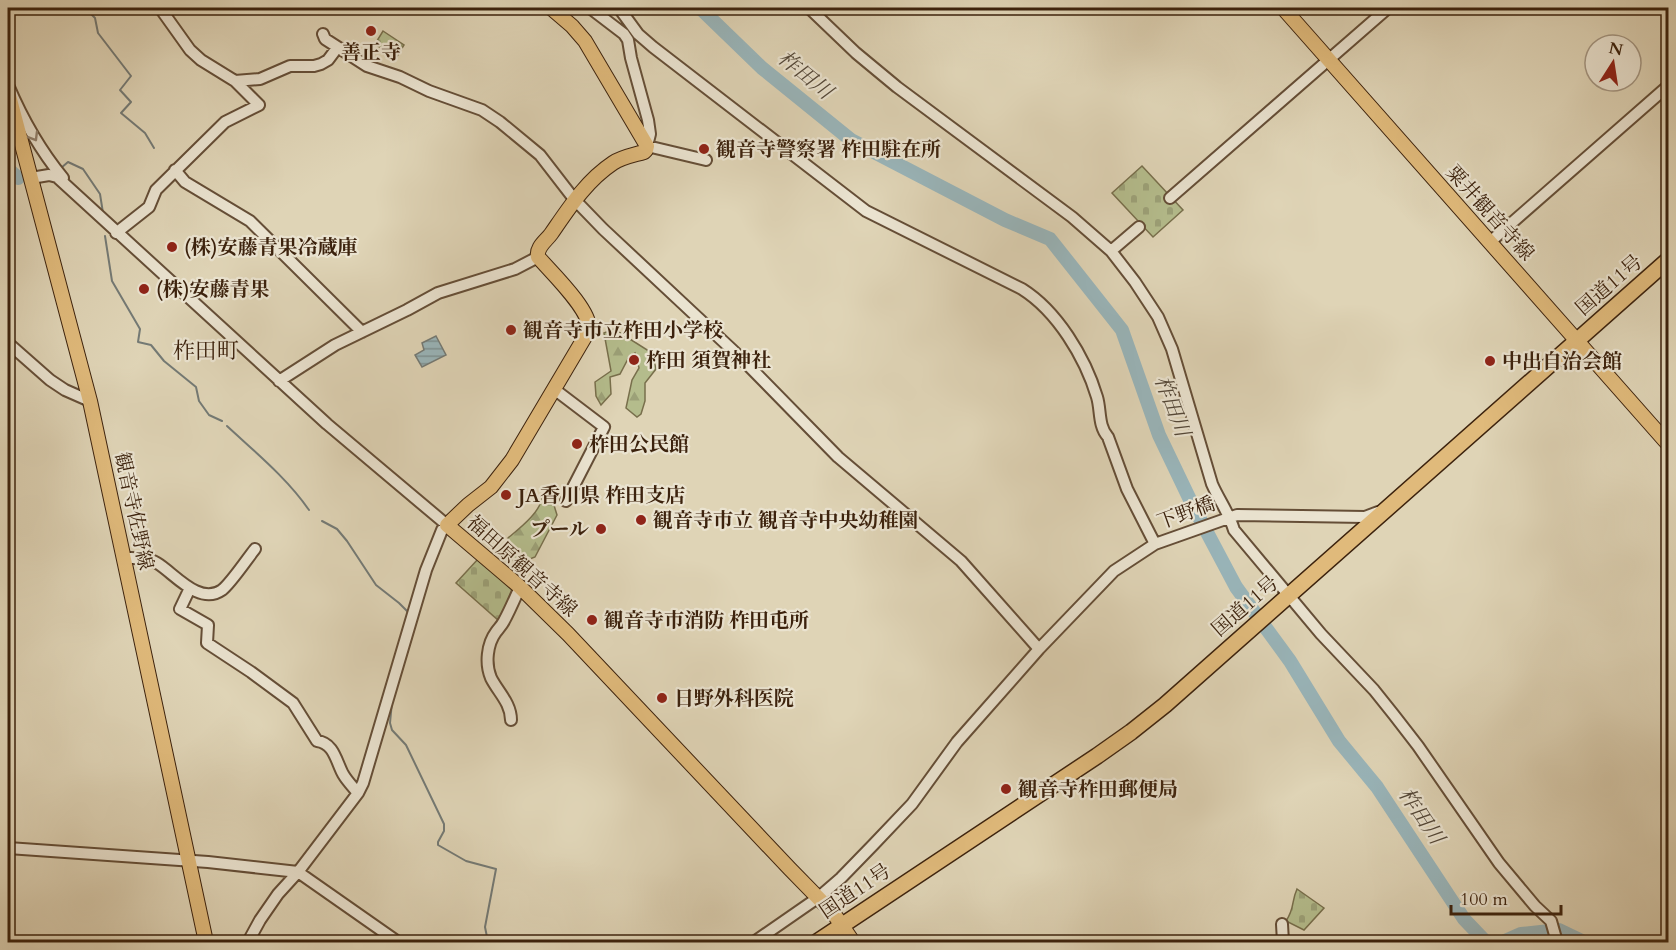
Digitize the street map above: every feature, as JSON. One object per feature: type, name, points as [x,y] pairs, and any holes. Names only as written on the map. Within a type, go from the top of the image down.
[{"type":"highway","name":"国道11号","points":[[816,942],[1079,768],[1165,705],[1668,260]]},
{"type":"main road","points":[[538,257],[538,249],[574,199],[604,169],[616,161],[644,152],[647,146],[585,41],[551,8]]},
{"type":"main road","name":"粟井観音寺線","points":[[1283,8],[1668,444]]},
{"type":"main road","name":"観音寺佐野線","points":[[8,92],[90,401],[206,942]]},
{"type":"main road","name":"福田原観音寺線","points":[[538,257],[580,305],[590,324],[587,337],[512,460],[491,487],[447,525],[520,587],[568,634],[819,897],[853,942]]},
{"type":"street","points":[[116,233],[149,207],[156,190],[225,122],[259,105],[235,81],[201,60],[190,50],[160,8]]},
{"type":"street","points":[[590,8],[624,34],[628,40],[648,120],[650,134],[647,146],[706,160]]},
{"type":"street","points":[[620,8],[638,34],[866,211],[1033,296],[1068,336],[1084,363],[1098,398],[1102,430],[1108,436],[1127,489],[1155,544]]},
{"type":"street","points":[[1170,198],[1388,8]]},
{"type":"street","points":[[817,10],[856,53],[897,87],[1072,217],[1111,251],[1158,317],[1172,349],[1212,484],[1230,516],[1234,530],[1322,634],[1388,706],[1499,863],[1535,906],[1551,921],[1557,942]]},
{"type":"street","points":[[323,34],[325,39],[337,48],[367,66],[482,110],[540,155],[574,199],[628,253],[741,358],[838,457],[961,561],[1040,649]]},
{"type":"street","points":[[628,40],[638,34]]},
{"type":"street","points":[[235,81],[260,79],[290,66],[321,64],[328,60],[337,48]]},
{"type":"street","points":[[8,85],[24,120],[41,148],[74,193]]},
{"type":"street","points":[[1490,242],[1668,86]]},
{"type":"street","points":[[175,170],[184,182],[250,221],[362,332]]},
{"type":"street","points":[[31,178],[49,175],[57,177],[327,424],[447,525],[442,530],[426,570],[358,794],[298,872],[278,894],[248,942]]},
{"type":"street","points":[[1111,251],[1139,227]]},
{"type":"street","points":[[279,381],[325,351],[438,293],[515,269],[538,257]]},
{"type":"street","points":[[8,343],[50,380],[65,390],[90,401]]},
{"type":"street","points":[[555,389],[603,428],[566,501]]},
{"type":"street","name":"下野橋","points":[[754,942],[819,897],[841,878],[912,804],[957,742],[1114,571],[1155,544],[1230,516],[1365,517],[1389,508]]},
{"type":"street","points":[[124,558],[155,562],[190,588],[203,593],[214,593],[223,589],[255,549]]},
{"type":"street","points":[[511,720],[511,712],[487,667],[489,647],[494,634],[505,619],[520,587]]},
{"type":"street","points":[[190,588],[180,609],[208,626],[207,643],[293,703],[317,741],[331,748],[344,774],[358,794]]},
{"type":"street","points":[[8,848],[189,861],[298,872],[399,942]]},
{"type":"street","points":[[1282,924],[1283,942]]},
{"type":"green space","points":[[383,31],[404,45],[396,58],[375,44]]},
{"type":"green space","points":[[1142,166],[1183,210],[1153,237],[1112,193]]},
{"type":"green space","points":[[614,329],[652,353],[656,369],[645,383],[645,401],[641,414],[637,417],[626,408],[632,380],[639,368],[635,353],[629,357],[620,374],[610,377],[611,394],[601,405],[596,396],[595,382],[611,371],[604,333]]},
{"type":"green space","points":[[549,489],[557,515],[535,557],[517,564],[508,555],[508,538],[534,513],[542,496]]},
{"type":"green space","points":[[478,559],[514,592],[498,620],[456,583]]},
{"type":"green space","points":[[1297,889],[1324,908],[1304,930],[1286,921],[1291,912]]},
{"type":"water","points":[[436,336],[446,355],[422,367],[415,355],[424,350],[422,343]]},
{"type":"waterway","points":[[85,8],[95,18],[98,33],[131,76],[120,90],[131,102],[121,113],[145,133],[154,148]]},
{"type":"waterway","name":"柞田川","points":[[700,8],[762,68],[851,140],[1005,220],[1050,239],[1122,330],[1159,435],[1236,587],[1290,661],[1339,741],[1377,787],[1464,919],[1486,942]]},
{"type":"waterway","points":[[61,168],[68,162],[83,169],[100,194],[103,213]]},
{"type":"waterway","points":[[8,169],[18,178]]},
{"type":"waterway","points":[[105,236],[112,281],[140,329],[138,342],[151,345],[164,361],[196,387],[199,401],[209,415],[222,421]]},
{"type":"waterway","points":[[227,426],[281,476],[309,510]]},
{"type":"waterway","points":[[322,521],[337,529],[376,585],[409,613]]},
{"type":"waterway","points":[[397,686],[414,630]]},
{"type":"waterway","points":[[392,702],[390,723],[392,730],[406,745],[444,824],[444,831],[438,845],[466,861],[496,869],[485,927],[488,942]]},
{"type":"waterway","points":[[1503,942],[1521,934],[1559,930],[1584,942]]},
{"type":"place","name":"善正寺","points":[[371,31]]},
{"type":"place","name":"観音寺警察署 柞田駐在所","points":[[704,149]]},
{"type":"place","name":"(株)安藤青果冷蔵庫","points":[[172,247]]},
{"type":"place","name":"(株)安藤青果","points":[[144,289]]},
{"type":"place","name":"観音寺市立柞田小学校","points":[[511,330]]},
{"type":"place","name":"柞田 須賀神社","points":[[634,360]]},
{"type":"place","name":"中出自治会館","points":[[1490,361]]},
{"type":"place","name":"柞田公民館","points":[[577,444]]},
{"type":"place","name":"JA香川県 柞田支店","points":[[506,495]]},
{"type":"place","name":"観音寺市立 観音寺中央幼稚園","points":[[641,520]]},
{"type":"place","name":"プール","points":[[601,529]]},
{"type":"place","name":"観音寺市消防 柞田屯所","points":[[592,620]]},
{"type":"place","name":"日野外科医院","points":[[662,698]]},
{"type":"place","name":"観音寺柞田郵便局","points":[[1006,789]]},
{"type":"district","name":"柞田町","points":[[206,351]]}]
